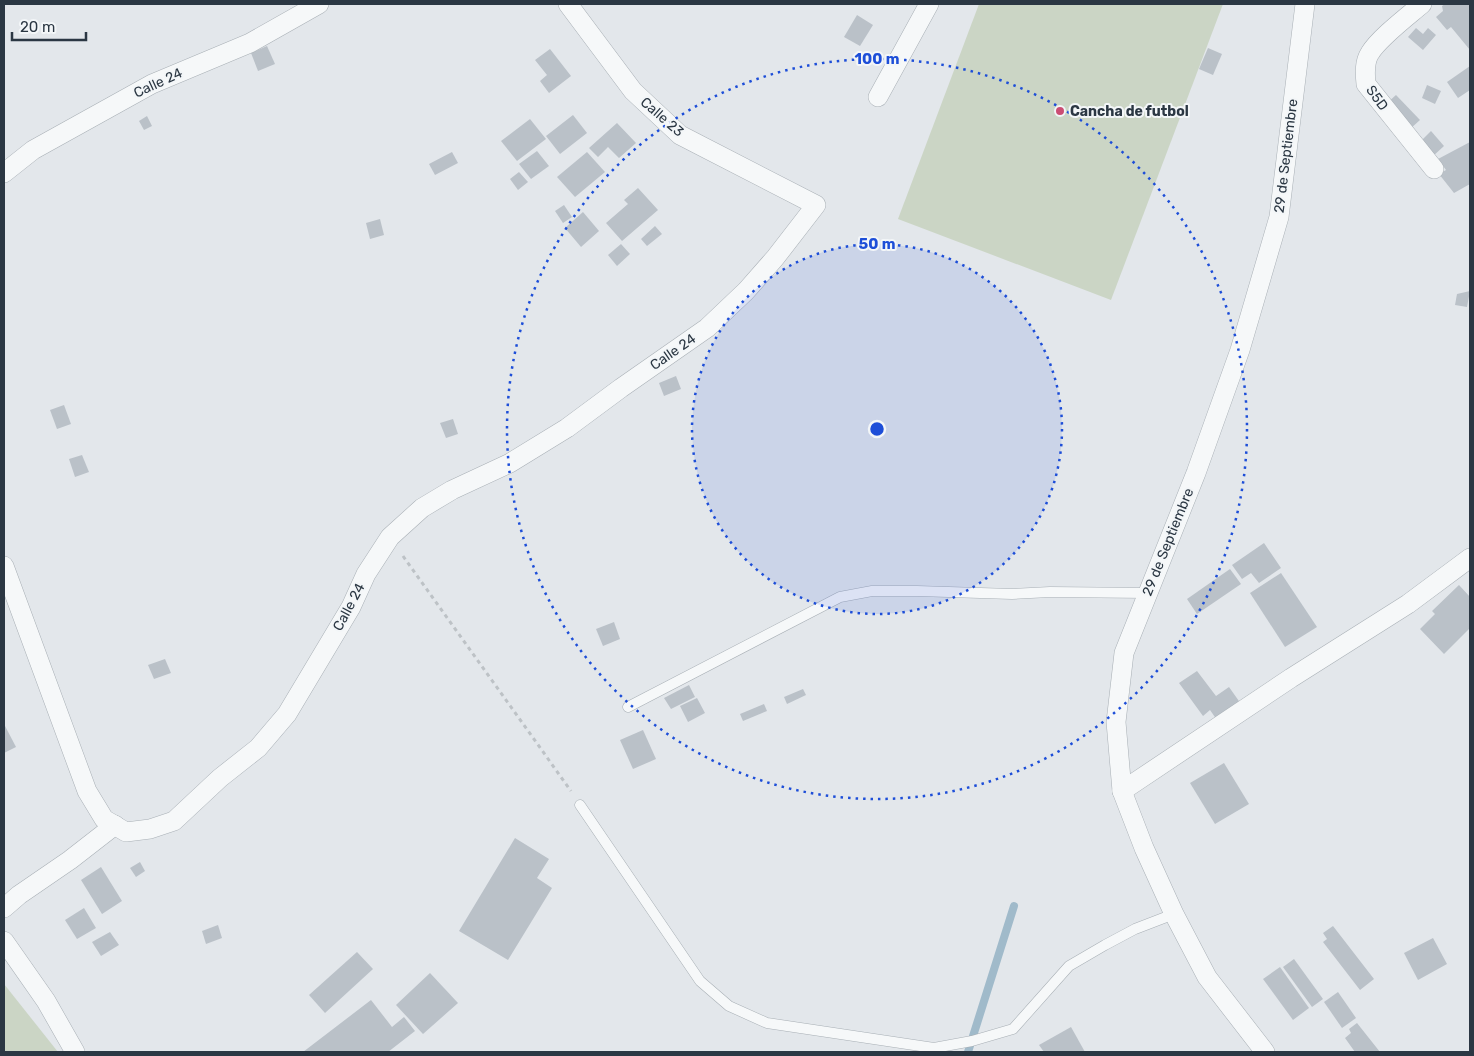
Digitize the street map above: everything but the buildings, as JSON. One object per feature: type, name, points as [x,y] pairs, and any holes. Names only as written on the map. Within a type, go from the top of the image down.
[{"type":"street","name":"Calle 24","points":[[4,173],[33,150],[152,84],[250,43],[319,4]]},
{"type":"street","name":"Calle 23","points":[[568,4],[633,91],[680,135],[816,204]]},
{"type":"street","points":[[878,97],[929,4]]},
{"type":"street","name":"29 de Septiembre","points":[[1265,1052],[1207,977],[1174,914],[1144,848],[1122,791],[1116,722],[1124,652],[1196,473],[1240,350],[1279,217],[1305,4]]},
{"type":"street","name":"S5D","points":[[1422,4],[1378,43],[1369,54],[1365,69],[1366,84],[1434,169]]},
{"type":"street","name":"Calle 24","points":[[115,825],[126,832],[150,829],[174,821],[220,778],[258,748],[287,714],[351,607],[366,574],[390,537],[422,508],[452,490],[510,464],[566,428],[707,328],[746,291],[776,258],[816,204]]},
{"type":"street","points":[[1122,791],[1291,678],[1408,604],[1470,558]]},
{"type":"street","points":[[4,566],[87,791],[104,819],[115,825],[4,908]]},
{"type":"street","points":[[4,941],[46,1001],[75,1052]]},
{"type":"lane","points":[[628,707],[840,597],[872,591],[1012,594],[1050,592],[1148,593]]},
{"type":"lane","points":[[580,805],[700,981],[729,1006],[767,1023],[934,1048],[972,1041],[1012,1029],[1069,966],[1135,929],[1174,914]]},
{"type":"path","points":[[390,537],[580,805]]},
{"type":"green space","name":"Cancha de futbol","points":[[979,4],[1223,4],[1111,300],[898,219]]},
{"type":"green space","points":[[4,984],[58,1052],[4,1052]]},
{"type":"waterway","points":[[968,1052],[1014,906]]},
{"type":"place","name":"Cancha de futbol","points":[[1060,111]]}]
